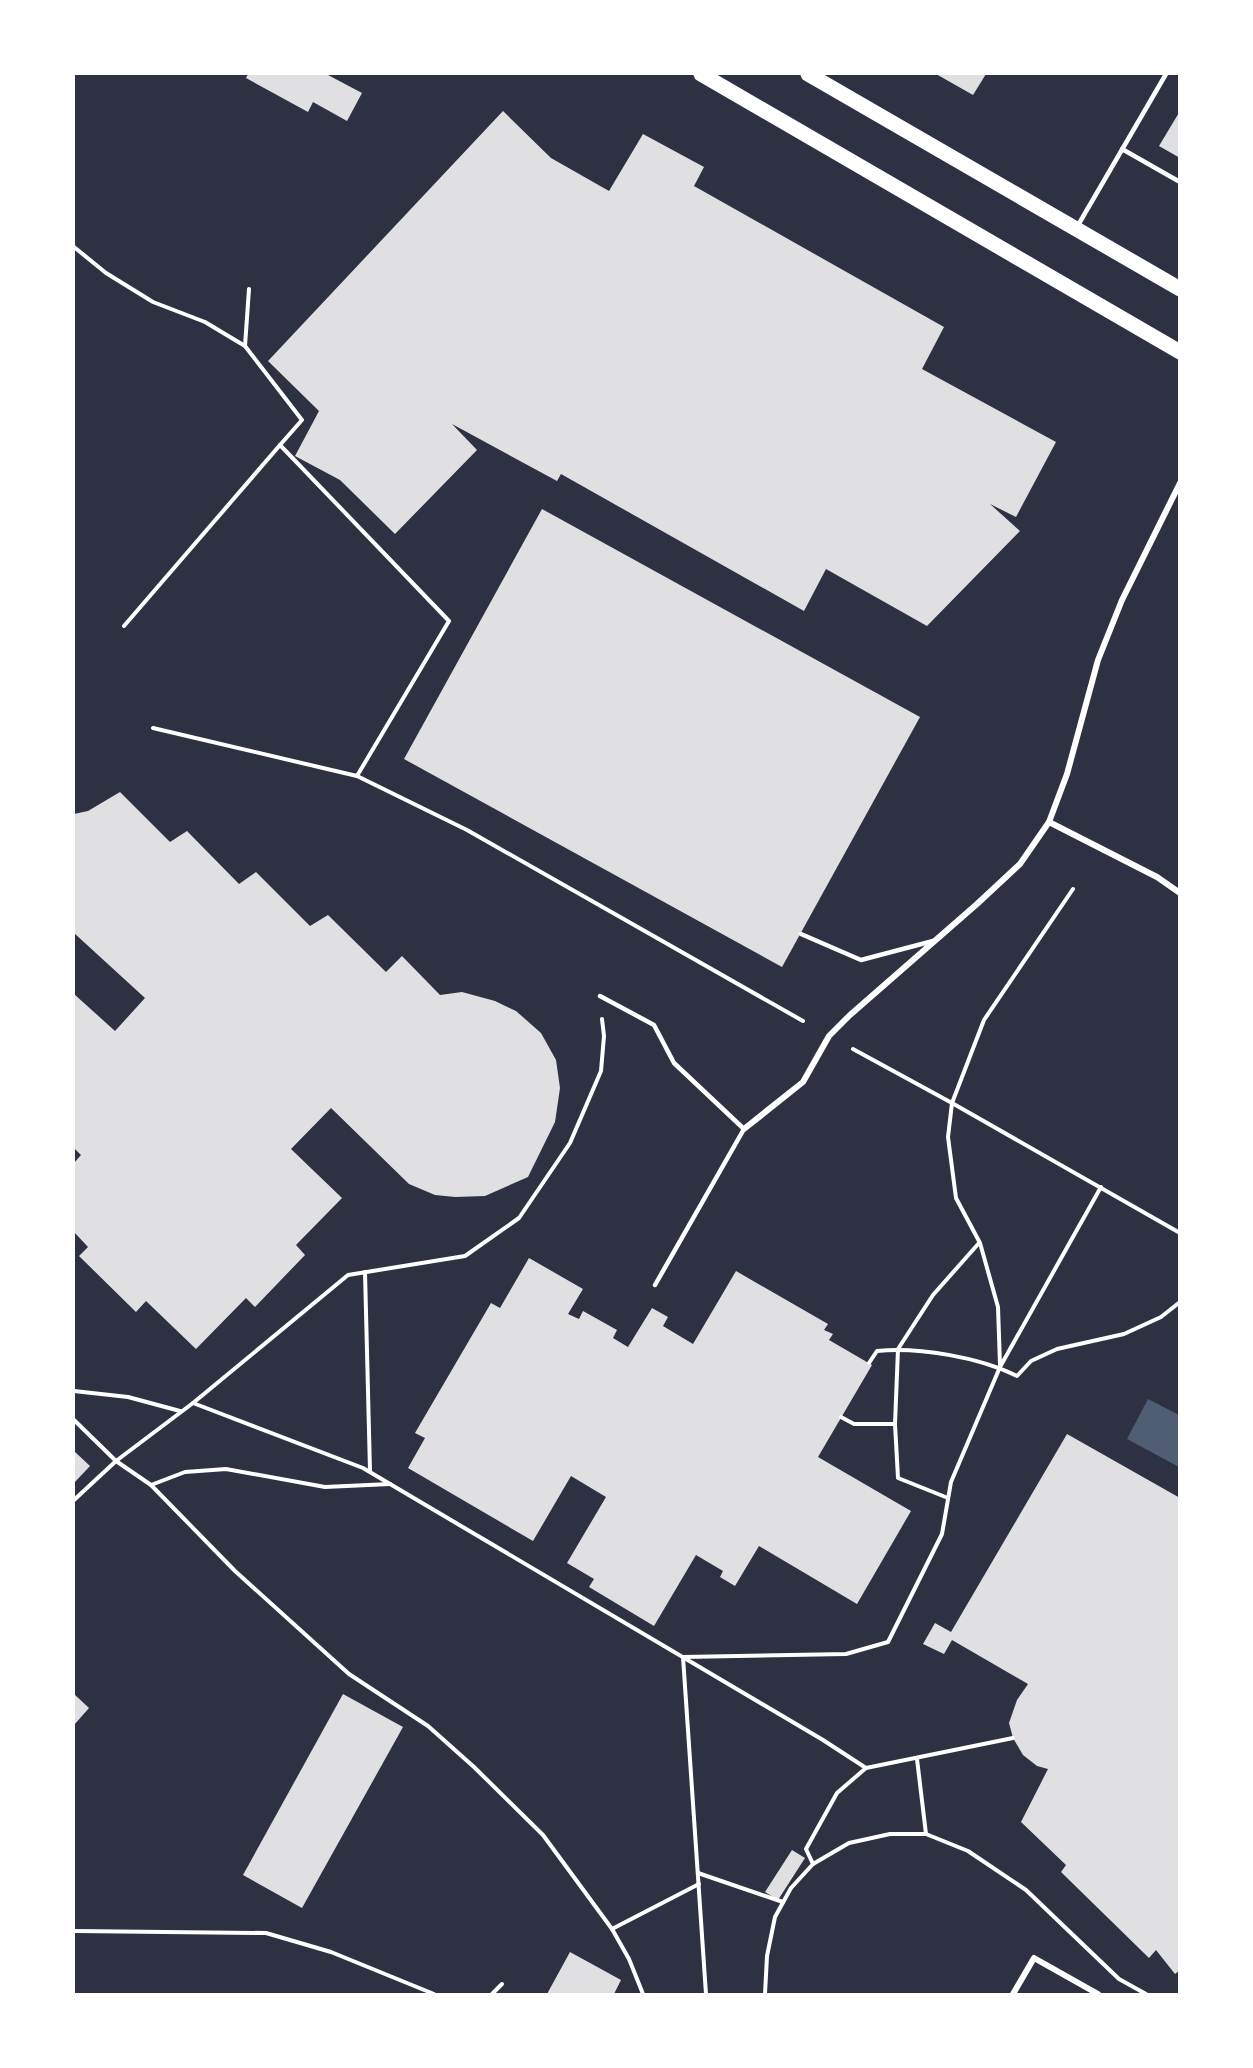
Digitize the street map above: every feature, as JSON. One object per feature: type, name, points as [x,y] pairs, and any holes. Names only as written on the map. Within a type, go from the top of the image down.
[{"type":"main road","points":[[701,74],[1179,352]]},
{"type":"main road","points":[[808,74],[1179,289]]},
{"type":"street","points":[[744,1129],[803,1082],[829,1036],[849,1015],[1020,864],[1049,822],[1067,774],[1098,660],[1122,600],[1179,483]]},
{"type":"street","points":[[1049,822],[1157,877],[1179,893]]},
{"type":"street","points":[[1013,1995],[1034,1958],[1098,1995]]},
{"type":"lane","points":[[1076,229],[1166,74]]},
{"type":"lane","points":[[1122,149],[1179,182]]},
{"type":"lane","points":[[801,934],[861,960],[936,940]]},
{"type":"lane","points":[[600,996],[654,1025],[674,1063],[744,1129],[655,1285]]},
{"type":"path","points":[[74,248],[106,273],[153,302],[205,322],[245,346],[302,420],[124,626]]},
{"type":"path","points":[[245,346],[249,289]]},
{"type":"path","points":[[279,445],[449,621],[357,776]]},
{"type":"path","points":[[153,728],[357,776],[467,830],[802,1021]]},
{"type":"path","points":[[1000,1367],[998,1307],[980,1243],[956,1198],[948,1137],[952,1103],[984,1020],[1073,889]]},
{"type":"path","points":[[74,1500],[116,1461],[193,1403],[348,1275],[465,1256],[519,1218],[570,1143],[601,1071],[604,1036]]},
{"type":"path","points":[[853,1049],[1179,1233]]},
{"type":"path","points":[[683,1657],[846,1654],[888,1642],[942,1534],[951,1482],[1000,1367],[1101,1187]]},
{"type":"path","points":[[948,1498],[898,1478],[896,1424],[898,1349],[933,1295],[980,1243]]},
{"type":"path","points":[[365,1272],[370,1472]]},
{"type":"path","points":[[868,1363],[877,1351],[898,1349],[977,1360],[1000,1367],[1017,1376],[1031,1361],[1057,1349],[1124,1334],[1161,1317],[1179,1302]]},
{"type":"path","points":[[74,1391],[128,1396],[180,1412]]},
{"type":"path","points":[[193,1403],[370,1472],[813,1734],[866,1768]]},
{"type":"path","points":[[841,1417],[854,1424],[896,1424]]},
{"type":"path","points":[[74,1420],[116,1461],[151,1485],[235,1571],[349,1674],[428,1726],[474,1767],[543,1835],[612,1929],[629,1959],[643,1995]]},
{"type":"path","points":[[151,1485],[185,1472],[226,1469],[325,1486],[391,1484]]},
{"type":"path","points":[[683,1657],[706,1995]]},
{"type":"path","points":[[813,1864],[806,1849],[837,1793],[866,1768],[1013,1738]]},
{"type":"path","points":[[917,1759],[927,1834]]},
{"type":"path","points":[[765,1995],[767,1956],[775,1917],[791,1888],[813,1864],[849,1843],[890,1834],[927,1834],[968,1851],[1026,1890],[1119,1979],[1146,1995]]},
{"type":"path","points":[[698,1873],[783,1902]]},
{"type":"path","points":[[612,1929],[699,1884]]},
{"type":"path","points":[[74,1931],[266,1933],[331,1952],[434,1995]]},
{"type":"path","points":[[492,1995],[502,1984]]},
{"type":"water","points":[[1148,1399],[1179,1415],[1179,1467],[1127,1439]]},
{"type":"building","points":[[248,74],[329,74],[362,93],[347,121],[313,102],[308,112],[246,78]]},
{"type":"building","points":[[936,74],[986,74],[973,95]]},
{"type":"building","points":[[503,111],[551,158],[609,191],[643,134],[704,167],[694,186],[944,327],[922,369],[1056,442],[1016,517],[990,504],[1020,531],[927,626],[826,569],[804,611],[561,474],[557,481],[452,424],[477,450],[395,534],[340,480],[295,456],[319,411],[268,361]]},
{"type":"building","points":[[1180,111],[1180,158],[1159,146]]},
{"type":"building","points":[[542,509],[920,717],[782,967],[404,759]]},
{"type":"building","points":[[120,792],[170,842],[187,831],[239,884],[256,872],[310,926],[328,915],[386,972],[402,956],[440,995],[462,992],[495,1001],[516,1011],[541,1033],[556,1060],[560,1088],[555,1122],[528,1177],[485,1196],[435,1195],[409,1184],[331,1108],[291,1149],[342,1198],[296,1245],[305,1255],[255,1307],[246,1298],[196,1349],[146,1301],[136,1312],[79,1256],[88,1247],[74,1232],[74,1163],[81,1155],[74,1148],[74,994],[115,1031],[145,998],[74,933],[74,814],[88,811]]},
{"type":"building","points":[[529,1258],[583,1289],[568,1314],[579,1319],[583,1311],[617,1330],[613,1338],[628,1347],[652,1308],[668,1317],[663,1326],[693,1344],[736,1271],[828,1324],[824,1330],[833,1334],[829,1340],[872,1365],[818,1457],[911,1511],[857,1604],[759,1546],[735,1586],[720,1577],[723,1571],[696,1555],[654,1626],[589,1587],[594,1579],[567,1563],[606,1497],[571,1476],[533,1541],[408,1468],[425,1438],[415,1433],[491,1303],[500,1308]]},
{"type":"building","points":[[1067,1434],[1180,1498],[1180,1970],[1175,1974],[1156,1950],[1149,1958],[1061,1872],[1066,1865],[1021,1822],[1048,1769],[1037,1766],[1023,1755],[1013,1738],[1009,1723],[1017,1700],[1028,1684],[952,1640],[944,1654],[923,1644],[935,1623],[951,1632]]},
{"type":"building","points":[[74,1451],[90,1466],[74,1483]]},
{"type":"building","points":[[74,1694],[89,1708],[74,1725]]},
{"type":"building","points":[[343,1694],[403,1727],[302,1908],[243,1875]]},
{"type":"building","points":[[792,1850],[805,1858],[778,1900],[765,1892]]},
{"type":"building","points":[[570,1952],[621,1980],[614,1994],[547,1994]]}]
